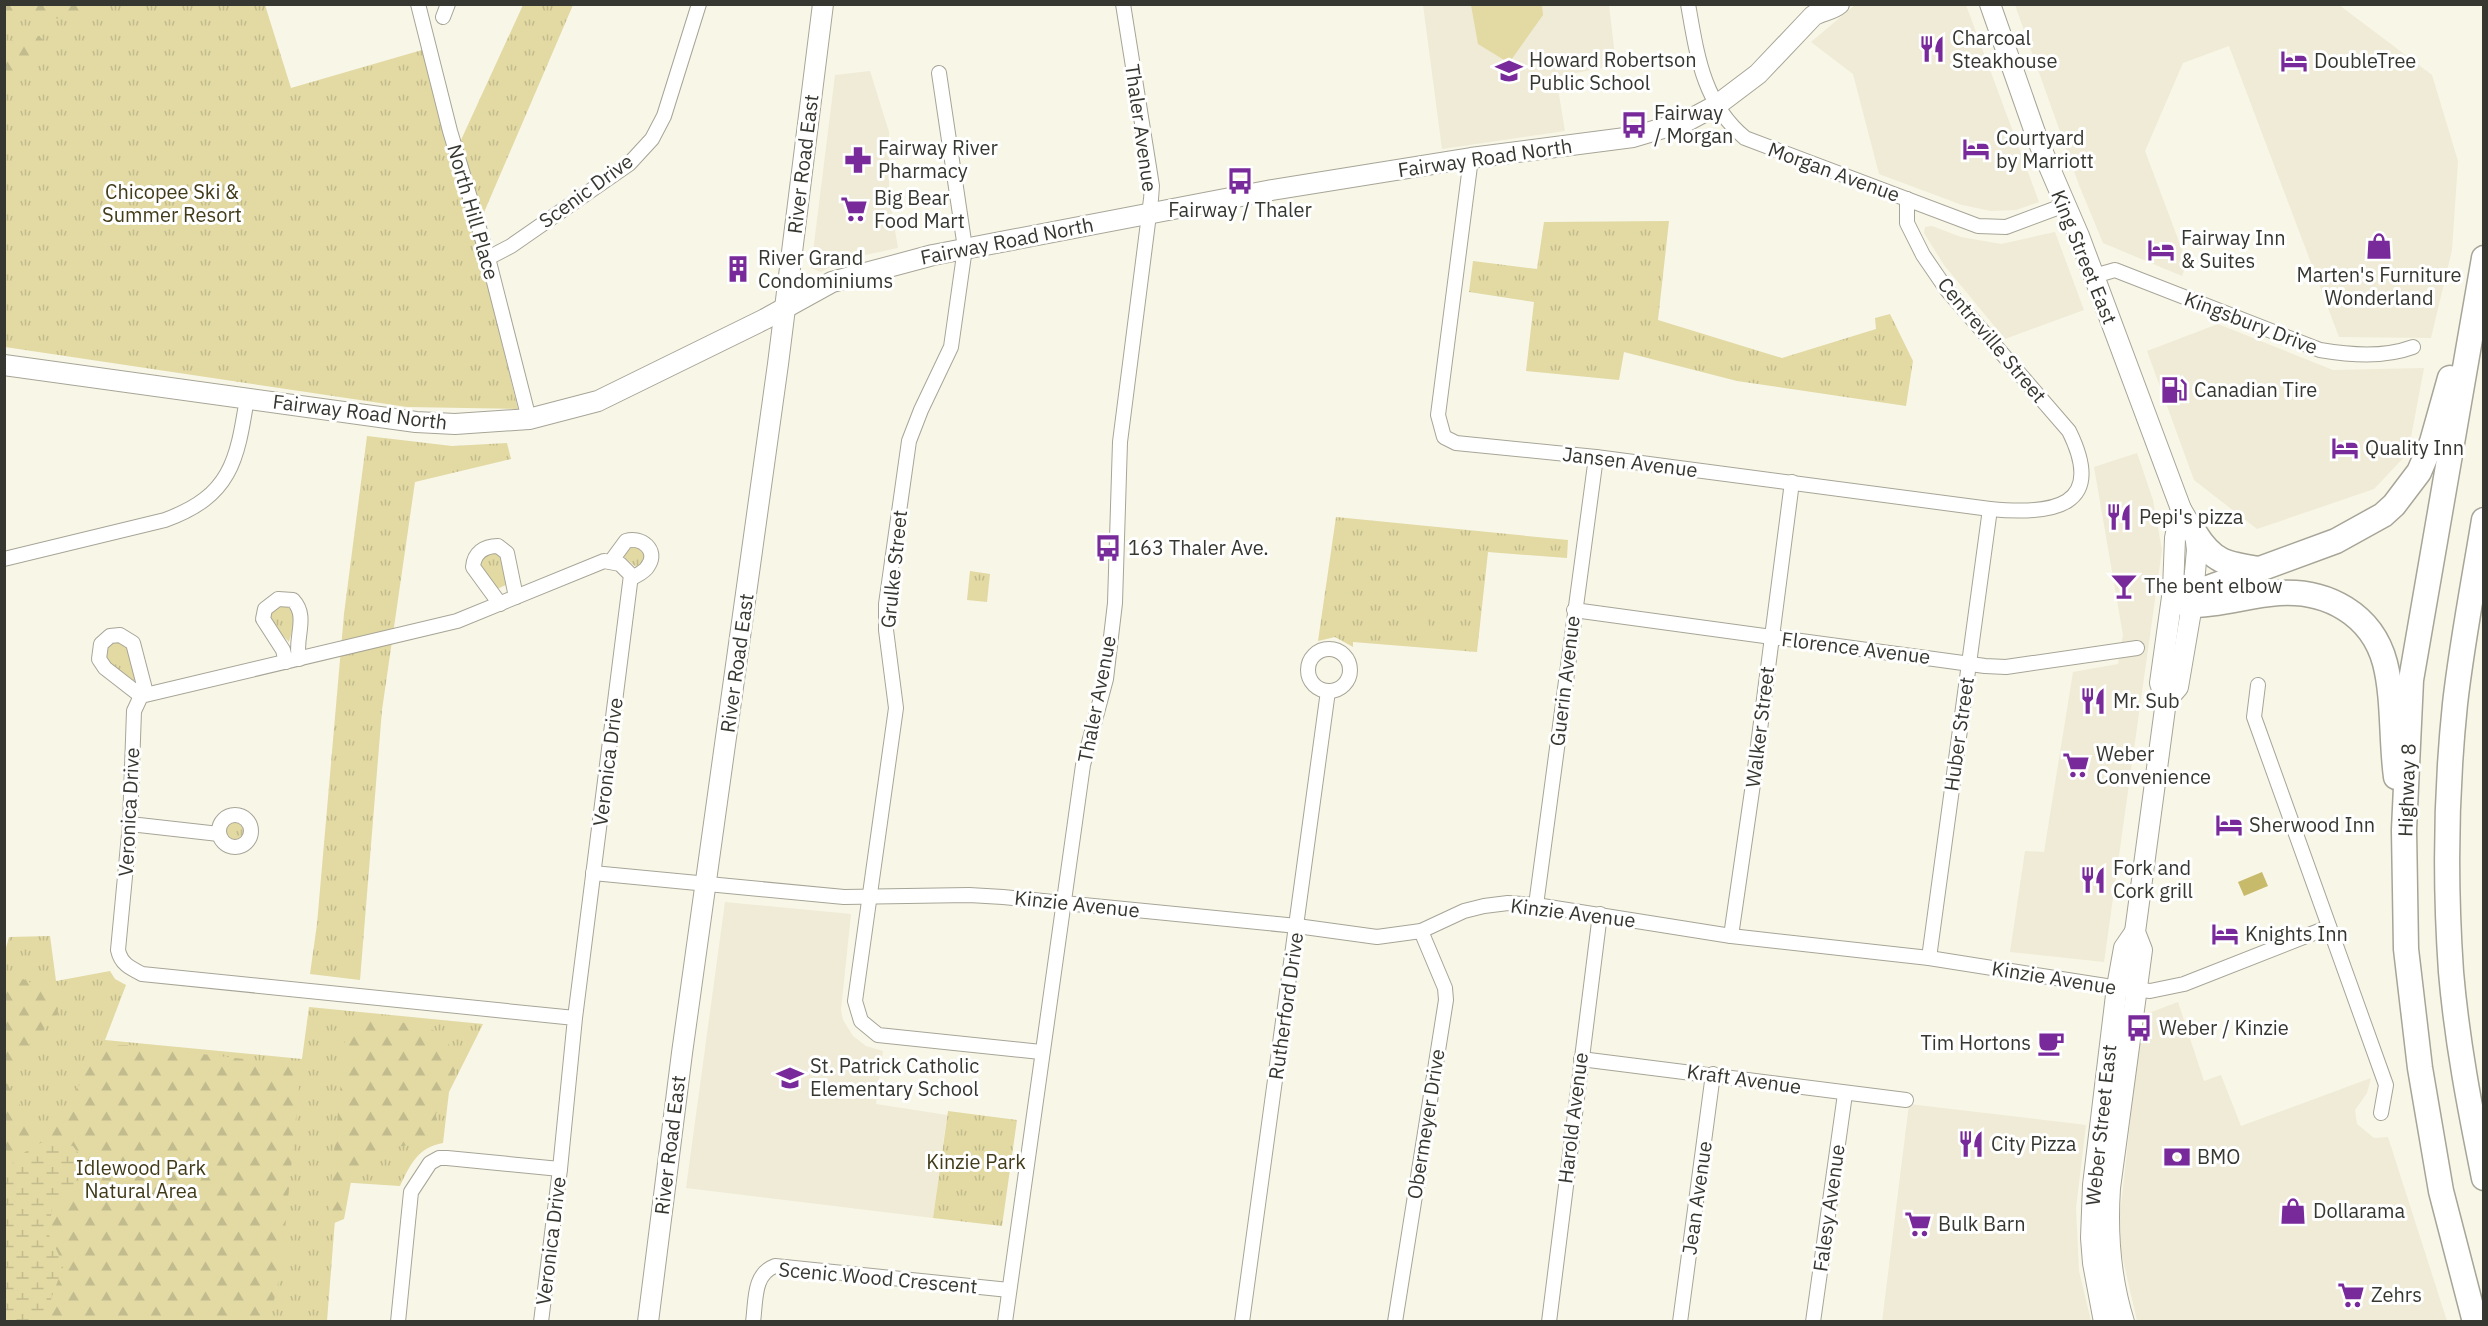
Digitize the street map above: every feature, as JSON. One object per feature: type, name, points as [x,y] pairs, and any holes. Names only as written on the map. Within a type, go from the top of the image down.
[{"type":"highway","name":"Highway 8","points":[[2475,1322],[2441,1191],[2420,1068],[2406,949],[2404,830],[2411,680],[2484,258]]},
{"type":"highway","points":[[2183,597],[2355,532],[2383,515],[2394,505],[2419,472],[2432,442],[2452,372],[2472,333]]},
{"type":"highway","points":[[2484,520],[2455,705],[2450,783],[2448,878],[2451,970],[2461,1060],[2484,1178]]},
{"type":"highway","points":[[2195,533],[2205,549],[2216,558],[2230,564],[2259,569]]},
{"type":"highway","points":[[2183,597],[2307,594],[2326,598],[2345,607],[2361,620],[2372,633],[2385,663],[2392,747],[2404,830]]},
{"type":"main road","name":"River Road East","points":[[648,1322],[785,308],[823,4]]},
{"type":"main road","name":"Fairway Road North","points":[[4,365],[416,422],[455,424],[529,419],[598,401],[785,308],[832,282],[882,267],[965,248],[1272,190],[1471,158],[1633,137],[1687,121],[1717,105],[1758,74],[1819,9],[1833,9],[1839,4]]},
{"type":"main road","name":"King Street East","points":[[1990,4],[2038,141],[2094,276],[2181,509],[2195,533],[2197,557],[2183,597]]},
{"type":"main road","points":[[2181,509],[2175,538],[2183,597]]},
{"type":"main road","name":"Weber Street East","points":[[2124,1322],[2113,1275],[2108,1220],[2127,989],[2124,948],[2135,932],[2166,700],[2160,683],[2183,597]]},
{"type":"main road","name":"Weber Street East","points":[[2104,1322],[2093,1263],[2091,1209],[2103,1092],[2127,989]]},
{"type":"street","name":"North Hill Place","points":[[418,4],[453,141],[488,258],[529,419]]},
{"type":"street","name":"Scenic Drive","points":[[488,258],[511,246],[629,164],[652,140],[664,116],[699,4]]},
{"type":"street","name":"Thaler Avenue","points":[[1005,1322],[1083,765],[1107,668],[1114,603],[1120,442],[1150,213],[1152,186],[1123,4]]},
{"type":"street","name":"Morgan Avenue","points":[[1688,4],[1699,66],[1708,90],[1734,129],[1745,138],[1978,226],[2006,227],[2065,206]]},
{"type":"street","name":"Grulke Street","points":[[939,73],[965,248],[951,346],[909,441],[886,604],[886,630],[896,708],[855,1001],[856,1012],[868,1030],[888,1038],[1041,1052]]},
{"type":"street","name":"Jansen Avenue","points":[[1471,158],[1438,415],[1444,437],[1456,443],[1596,457],[2016,511],[2049,509],[2062,504],[2073,497],[2082,478]]},
{"type":"street","name":"Centreville Street","points":[[1907,199],[1907,223],[1923,255],[1947,290],[2069,430],[2078,449],[2082,478]]},
{"type":"street","name":"Kingsbury Drive","points":[[2094,276],[2115,270],[2320,350],[2342,354],[2383,354],[2396,353],[2413,347]]},
{"type":"street","points":[[4,559],[165,520],[190,511],[216,489],[236,457],[247,398]]},
{"type":"street","name":"Guerin Avenue","points":[[1536,905],[1596,457]]},
{"type":"street","name":"Walker Street","points":[[1731,936],[1792,482]]},
{"type":"street","name":"Huber Street","points":[[1929,958],[1990,509]]},
{"type":"street","points":[[634,539],[644,543],[651,552],[650,563],[645,570],[632,578],[624,567],[612,561],[626,541],[634,539]]},
{"type":"street","points":[[500,604],[473,567],[476,556],[485,548],[498,546],[507,553],[516,597]]},
{"type":"street","name":"Veronica Drive","points":[[575,1018],[142,974],[130,968],[120,958],[118,950],[130,824],[134,711],[143,694],[293,661],[457,621],[604,561],[612,561]]},
{"type":"street","name":"Veronica Drive","points":[[541,1322],[560,1169],[575,1018],[632,578]]},
{"type":"street","name":"Florence Avenue","points":[[1574,610],[2006,667],[2137,648]]},
{"type":"street","points":[[2258,684],[2254,717],[2386,1085],[2381,1113]]},
{"type":"street","name":"Rutherford Drive","points":[[1242,1322],[1328,691]]},
{"type":"street","points":[[130,824],[219,834]]},
{"type":"street","name":"Kinzie Avenue","points":[[593,873],[834,896],[870,898],[969,895],[1064,902],[1377,936],[1421,931],[1464,911],[1484,906],[1508,903],[1536,905],[1731,936],[1929,958],[2150,991],[2184,984],[2329,927]]},
{"type":"street","name":"Harold Avenue","points":[[1549,1322],[1600,914]]},
{"type":"street","name":"Obermeyer Drive","points":[[1395,1322],[1446,1000],[1442,981],[1421,931]]},
{"type":"street","name":"Kraft Avenue","points":[[1581,1059],[1906,1100]]},
{"type":"street","name":"Jean Avenue","points":[[1680,1322],[1713,1074]]},
{"type":"street","name":"Falesy Avenue","points":[[1813,1322],[1845,1094]]},
{"type":"street","points":[[398,1322],[411,1192],[430,1163],[439,1158],[447,1158],[560,1169]]},
{"type":"street","name":"Scenic Wood Crescent","points":[[753,1322],[759,1279],[766,1269],[775,1266],[1009,1290]]},
{"type":"shaded area","name":"Howard Robertson Public School","points":[[1423,5],[1609,5],[1616,65],[1556,77],[1565,131],[1442,149]]},
{"type":"shaded area","points":[[1855,5],[1966,5],[2039,202],[2016,210],[1991,211],[1962,205],[1879,174],[1853,74],[1811,42]]},
{"type":"shaded area","points":[[2015,5],[2339,5],[2432,75],[2458,161],[2452,250],[2431,338],[2339,337],[2229,46],[2183,63],[2145,151],[2187,263],[2182,276],[2103,243],[2079,185]]},
{"type":"shaded area","points":[[870,71],[889,132],[889,195],[898,248],[846,259],[821,272],[811,268],[835,75]]},
{"type":"shaded area","points":[[1932,226],[1961,237],[2001,244],[2055,232],[2084,310],[2005,339],[1944,265],[1924,233],[1925,227]]},
{"type":"shaded area","points":[[2218,324],[2333,370],[2424,368],[2408,453],[2374,489],[2257,529],[2194,480],[2147,351]]},
{"type":"shaded area","points":[[2137,453],[2153,500],[2162,550],[2104,962],[2010,952],[2025,851],[2044,852],[2073,672],[2118,664],[2123,635],[2094,467]]},
{"type":"shaded area","points":[[2262,872],[2268,886],[2244,896],[2238,882]]},
{"type":"shaded area","name":"St. Patrick Catholic Elementary School","points":[[725,902],[851,914],[841,1010],[843,1020],[853,1036],[866,1046],[883,1051],[876,1104],[947,1115],[933,1218],[686,1188]]},
{"type":"shaded area","points":[[2178,1002],[2204,1081],[2221,1075],[2241,1126],[2371,1078],[2367,1093],[2355,1110],[2357,1124],[2374,1138],[2388,1137],[2447,1321],[2137,1321],[2121,1251],[2120,1214],[2136,1070],[2146,1014]]},
{"type":"shaded area","points":[[1909,1104],[2086,1125],[2076,1208],[2079,1271],[2091,1321],[1882,1322]]},
{"type":"green space","name":"Chicopee Ski & Summer Resort","points":[[5,5],[265,5],[291,88],[422,50],[483,266],[518,409],[407,407],[5,347]]},
{"type":"green space","points":[[5,5],[87,5],[77,21],[5,12]]},
{"type":"green space","points":[[523,5],[573,5],[482,217],[461,140]]},
{"type":"green space","points":[[1471,5],[1542,5],[1543,15],[1509,63],[1478,44]]},
{"type":"green space","points":[[36,34],[48,44],[43,55],[5,77],[5,42]]},
{"type":"green space","points":[[1669,221],[1658,320],[1782,358],[1876,329],[1875,318],[1890,314],[1913,361],[1906,406],[1737,381],[1624,352],[1619,380],[1526,371],[1534,302],[1469,292],[1473,261],[1537,269],[1544,222]]},
{"type":"green space","points":[[367,436],[452,446],[507,443],[511,459],[415,482],[382,710],[360,980],[310,974],[317,924],[344,614]]},
{"type":"green space","points":[[1336,517],[1568,540],[1567,558],[1488,552],[1477,652],[1353,642],[1353,647],[1335,637],[1318,641]]},
{"type":"green space","points":[[637,546],[645,555],[645,559],[637,568],[623,556],[627,547]]},
{"type":"green space","points":[[489,553],[502,557],[508,584],[495,590],[479,565],[484,555]]},
{"type":"green space","points":[[970,571],[990,574],[987,602],[967,600]]},
{"type":"green space","points":[[277,605],[285,606],[294,612],[294,623],[289,642],[270,622],[271,611]]},
{"type":"green space","points":[[1424,607],[1429,626],[1404,632],[1400,614]]},
{"type":"green space","points":[[116,641],[126,644],[136,680],[106,660],[106,648]]},
{"type":"green space","points":[[235,821],[242,824],[245,831],[242,838],[235,841],[228,838],[225,831],[228,824]]},
{"type":"green space","name":"Idlewood Park Natural Area","points":[[50,936],[56,981],[110,971],[115,979],[126,985],[105,1040],[302,1059],[309,1007],[483,1024],[449,1092],[443,1143],[427,1148],[416,1158],[400,1186],[338,1182],[327,1321],[5,1322],[4,955],[9,937]]},
{"type":"green space","points":[[23,979],[60,997],[57,1015],[5,1070],[5,990]]},
{"type":"green space","points":[[363,1020],[406,1023],[428,1028],[444,1038],[459,1062],[436,1114],[435,1137],[409,1145],[376,1150],[353,1171],[344,1219],[327,1226],[345,1040]]},
{"type":"green space","points":[[101,1045],[128,1045],[301,1066],[281,1271],[269,1321],[5,1321],[4,1079],[26,1115],[49,1134],[61,1119]]},
{"type":"green space","name":"Kinzie Park","points":[[948,1111],[1017,1120],[1002,1226],[933,1218]]},
{"type":"green space","points":[[42,1142],[73,1146],[82,1158],[83,1169],[73,1186],[53,1204],[48,1233],[64,1265],[45,1321],[5,1321],[5,1170],[25,1152]]},
{"type":"place","name":"Charcoal Steakhouse","points":[[1932,49]]},
{"type":"place","name":"DoubleTree","points":[[2294,61]]},
{"type":"place","name":"Howard Robertson Public School","points":[[1509,71]]},
{"type":"place","name":"Fairway / Morgan","points":[[1634,125]]},
{"type":"place","name":"Courtyard by Marriott","points":[[1976,149]]},
{"type":"place","name":"Fairway River Pharmacy","points":[[858,160]]},
{"type":"place","name":"Fairway / Thaler","points":[[1240,181]]},
{"type":"place","name":"Big Bear Food Mart","points":[[854,209]]},
{"type":"place","name":"Marten's Furniture Wonderland","points":[[2379,246]]},
{"type":"place","name":"Fairway Inn & Suites","points":[[2161,250]]},
{"type":"place","name":"River Grand Condominiums","points":[[738,269]]},
{"type":"place","name":"Canadian Tire","points":[[2174,390]]},
{"type":"place","name":"Quality Inn","points":[[2345,448]]},
{"type":"place","name":"Pepi's pizza","points":[[2119,517]]},
{"type":"place","name":"163 Thaler Ave.","points":[[1108,548]]},
{"type":"place","name":"The bent elbow","points":[[2124,586]]},
{"type":"place","name":"Mr. Sub","points":[[2093,701]]},
{"type":"place","name":"Weber Convenience","points":[[2076,765]]},
{"type":"place","name":"Sherwood Inn","points":[[2229,825]]},
{"type":"place","name":"Fork and Cork grill","points":[[2093,880]]},
{"type":"place","name":"Knights Inn","points":[[2225,934]]},
{"type":"place","name":"Weber / Kinzie","points":[[2139,1028]]},
{"type":"place","name":"Tim Hortons","points":[[2051,1043]]},
{"type":"place","name":"St. Patrick Catholic Elementary School","points":[[790,1078]]},
{"type":"place","name":"City Pizza","points":[[1971,1144]]},
{"type":"place","name":"BMO","points":[[2177,1157]]},
{"type":"place","name":"Dollarama","points":[[2293,1211]]},
{"type":"place","name":"Bulk Barn","points":[[1918,1224]]},
{"type":"place","name":"Zehrs","points":[[2351,1295]]}]
